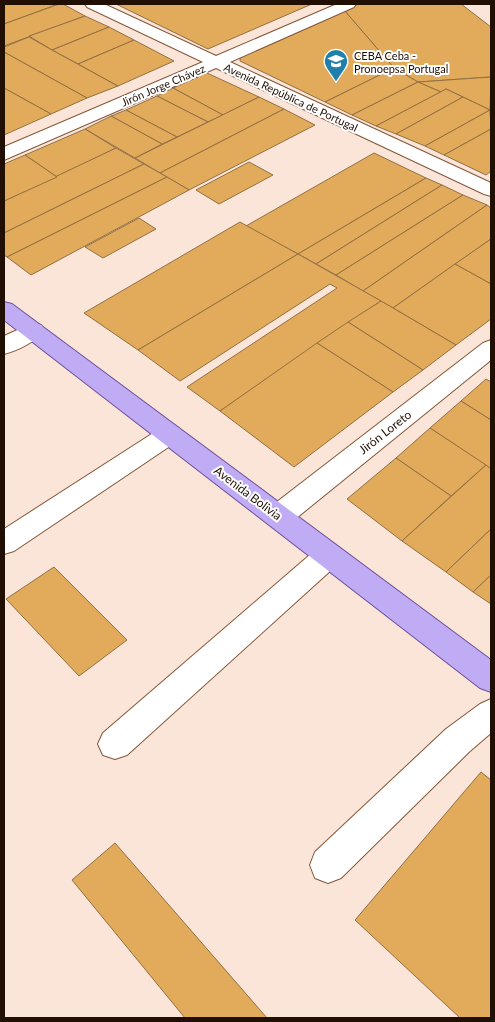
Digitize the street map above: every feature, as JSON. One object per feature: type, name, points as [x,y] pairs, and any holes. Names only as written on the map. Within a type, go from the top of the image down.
[{"type":"main road","name":"Avenida Bolivia","points":[[4,308],[491,678]]},
{"type":"street","name":"Avenida República de Portugal","points":[[92,4],[491,190]]},
{"type":"street","name":"Jirón Jorge Chávez","points":[[4,154],[349,4]]},
{"type":"street","points":[[4,346],[32,330]]},
{"type":"street","name":"Jirón Loreto","points":[[279,516],[491,348]]},
{"type":"street","points":[[4,543],[170,434]]},
{"type":"street","points":[[114,744],[329,555]]},
{"type":"street","points":[[328,865],[458,740],[491,714]]},
{"type":"building","points":[[4,4],[59,4],[4,24]]},
{"type":"building","points":[[63,4],[85,16],[4,46],[4,24]]},
{"type":"building","points":[[116,4],[312,4],[208,49]]},
{"type":"building","points":[[359,4],[461,4],[491,27],[491,77],[418,82],[394,68],[344,10]]},
{"type":"building","points":[[344,10],[394,68],[325,102],[240,61],[240,55]]},
{"type":"building","points":[[85,16],[109,27],[52,50],[29,36]]},
{"type":"building","points":[[109,27],[134,40],[78,64],[52,50]]},
{"type":"building","points":[[29,37],[118,86],[87,98],[4,52],[4,47]]},
{"type":"building","points":[[134,40],[174,61],[118,86],[78,64]]},
{"type":"building","points":[[4,52],[87,98],[51,114],[4,88]]},
{"type":"building","points":[[394,68],[418,82],[352,115],[325,102]]},
{"type":"building","points":[[207,73],[259,97],[223,115],[173,88]]},
{"type":"building","points":[[491,77],[490,110],[446,89],[441,92],[418,82]]},
{"type":"building","points":[[418,82],[441,92],[376,126],[352,115]]},
{"type":"building","points":[[4,88],[51,114],[4,135]]},
{"type":"building","points":[[173,88],[223,115],[208,122],[157,96]]},
{"type":"building","points":[[446,89],[463,97],[396,134],[376,126]]},
{"type":"building","points":[[157,96],[208,122],[177,137],[126,110]]},
{"type":"building","points":[[259,97],[284,109],[160,173],[135,158]]},
{"type":"building","points":[[463,97],[490,110],[425,146],[396,134]]},
{"type":"building","points":[[284,109],[315,125],[189,190],[160,173]]},
{"type":"building","points":[[126,110],[177,137],[162,144],[111,116]]},
{"type":"building","points":[[490,110],[491,129],[444,155],[425,146]]},
{"type":"building","points":[[111,116],[162,144],[135,158],[85,129]]},
{"type":"building","points":[[85,129],[116,148],[57,177],[25,155]]},
{"type":"building","points":[[491,129],[491,171],[486,175],[444,155]]},
{"type":"building","points":[[116,148],[144,164],[4,233],[4,201]]},
{"type":"building","points":[[374,153],[426,178],[298,254],[246,226]]},
{"type":"building","points":[[25,155],[57,177],[4,201],[4,164]]},
{"type":"building","points":[[249,162],[273,175],[219,204],[196,190]]},
{"type":"building","points":[[144,164],[167,177],[7,257],[4,255],[4,233]]},
{"type":"building","points":[[167,177],[189,190],[31,275],[7,257]]},
{"type":"building","points":[[426,178],[442,185],[316,264],[298,254]]},
{"type":"building","points":[[442,185],[463,195],[336,275],[316,264]]},
{"type":"building","points":[[463,195],[487,205],[363,291],[336,275]]},
{"type":"building","points":[[487,205],[491,208],[491,239],[393,308],[363,291]]},
{"type":"building","points":[[139,218],[156,229],[103,258],[85,247]]},
{"type":"building","points":[[240,222],[298,254],[138,350],[84,313]]},
{"type":"building","points":[[491,239],[491,284],[455,264]]},
{"type":"building","points":[[298,254],[381,301],[220,411],[187,387],[337,288],[330,284],[180,381],[138,350]]},
{"type":"building","points":[[455,264],[491,284],[491,319],[456,345],[393,308]]},
{"type":"building","points":[[381,301],[456,345],[423,370],[348,322]]},
{"type":"building","points":[[348,322],[423,370],[393,392],[317,343]]},
{"type":"building","points":[[317,343],[393,392],[294,467],[220,411]]},
{"type":"building","points":[[486,379],[491,382],[491,420],[461,401]]},
{"type":"building","points":[[461,401],[491,420],[491,469],[430,428]]},
{"type":"building","points":[[430,428],[486,465],[451,496],[396,458]]},
{"type":"building","points":[[396,458],[451,496],[402,541],[347,499]]},
{"type":"building","points":[[486,465],[491,469],[491,529],[446,572],[402,541]]},
{"type":"building","points":[[491,529],[491,575],[473,592],[446,572]]},
{"type":"building","points":[[54,567],[127,640],[79,676],[6,599]]},
{"type":"building","points":[[491,575],[491,604],[473,592]]},
{"type":"building","points":[[481,772],[491,780],[491,1018],[460,1018],[355,920]]},
{"type":"building","points":[[115,843],[267,1018],[185,1018],[72,880]]},
{"type":"place","name":"CEBA Ceba - Pronoepsa Portugal","points":[[336,82]]}]
